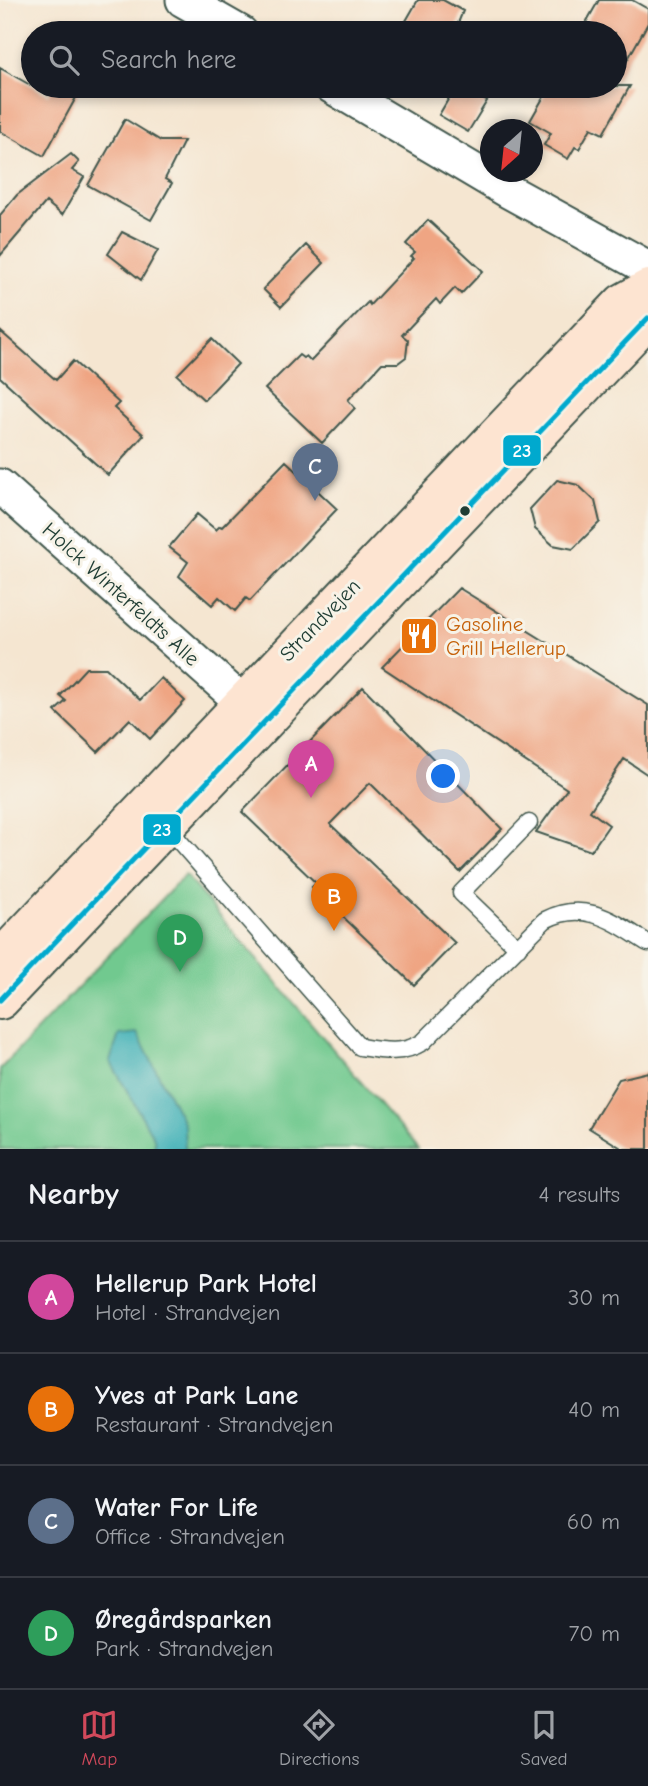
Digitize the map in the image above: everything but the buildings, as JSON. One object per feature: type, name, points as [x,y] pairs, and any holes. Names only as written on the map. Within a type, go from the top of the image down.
[{"type":"main road","name":"Strandvejen","points":[[0,960],[623,303],[648,289]]},
{"type":"main road","name":"Strandvejen","points":[[0,1000],[648,318]]},
{"type":"street","points":[[183,0],[220,21]]},
{"type":"street","points":[[351,98],[648,268]]},
{"type":"street","name":"Holck Winterfeldts Alle","points":[[0,486],[242,702]]},
{"type":"lane","points":[[518,948],[461,893],[529,823]]},
{"type":"lane","points":[[165,825],[360,1047],[394,1052],[412,1049],[423,1042],[545,920],[562,911],[584,912],[607,918],[648,943]]},
{"type":"green space","points":[[185,875],[418,1149],[0,1149],[0,1069]]},
{"type":"water","points":[[137,1033],[184,1124],[185,1149],[155,1149],[154,1138],[110,1061],[119,1035]]},
{"type":"transit line","name":"23","points":[[0,1000],[648,318]]},
{"type":"place","name":"Water For Life","points":[[315,501]]},
{"type":"place","name":"Gasoline Grill Hellerup","points":[[419,636]]},
{"type":"place","name":"Hellerup Park Hotel","points":[[311,798]]},
{"type":"place","name":"Yves at Park Lane","points":[[334,931]]},
{"type":"place","name":"Øregårdsparken","points":[[180,972]]}]
